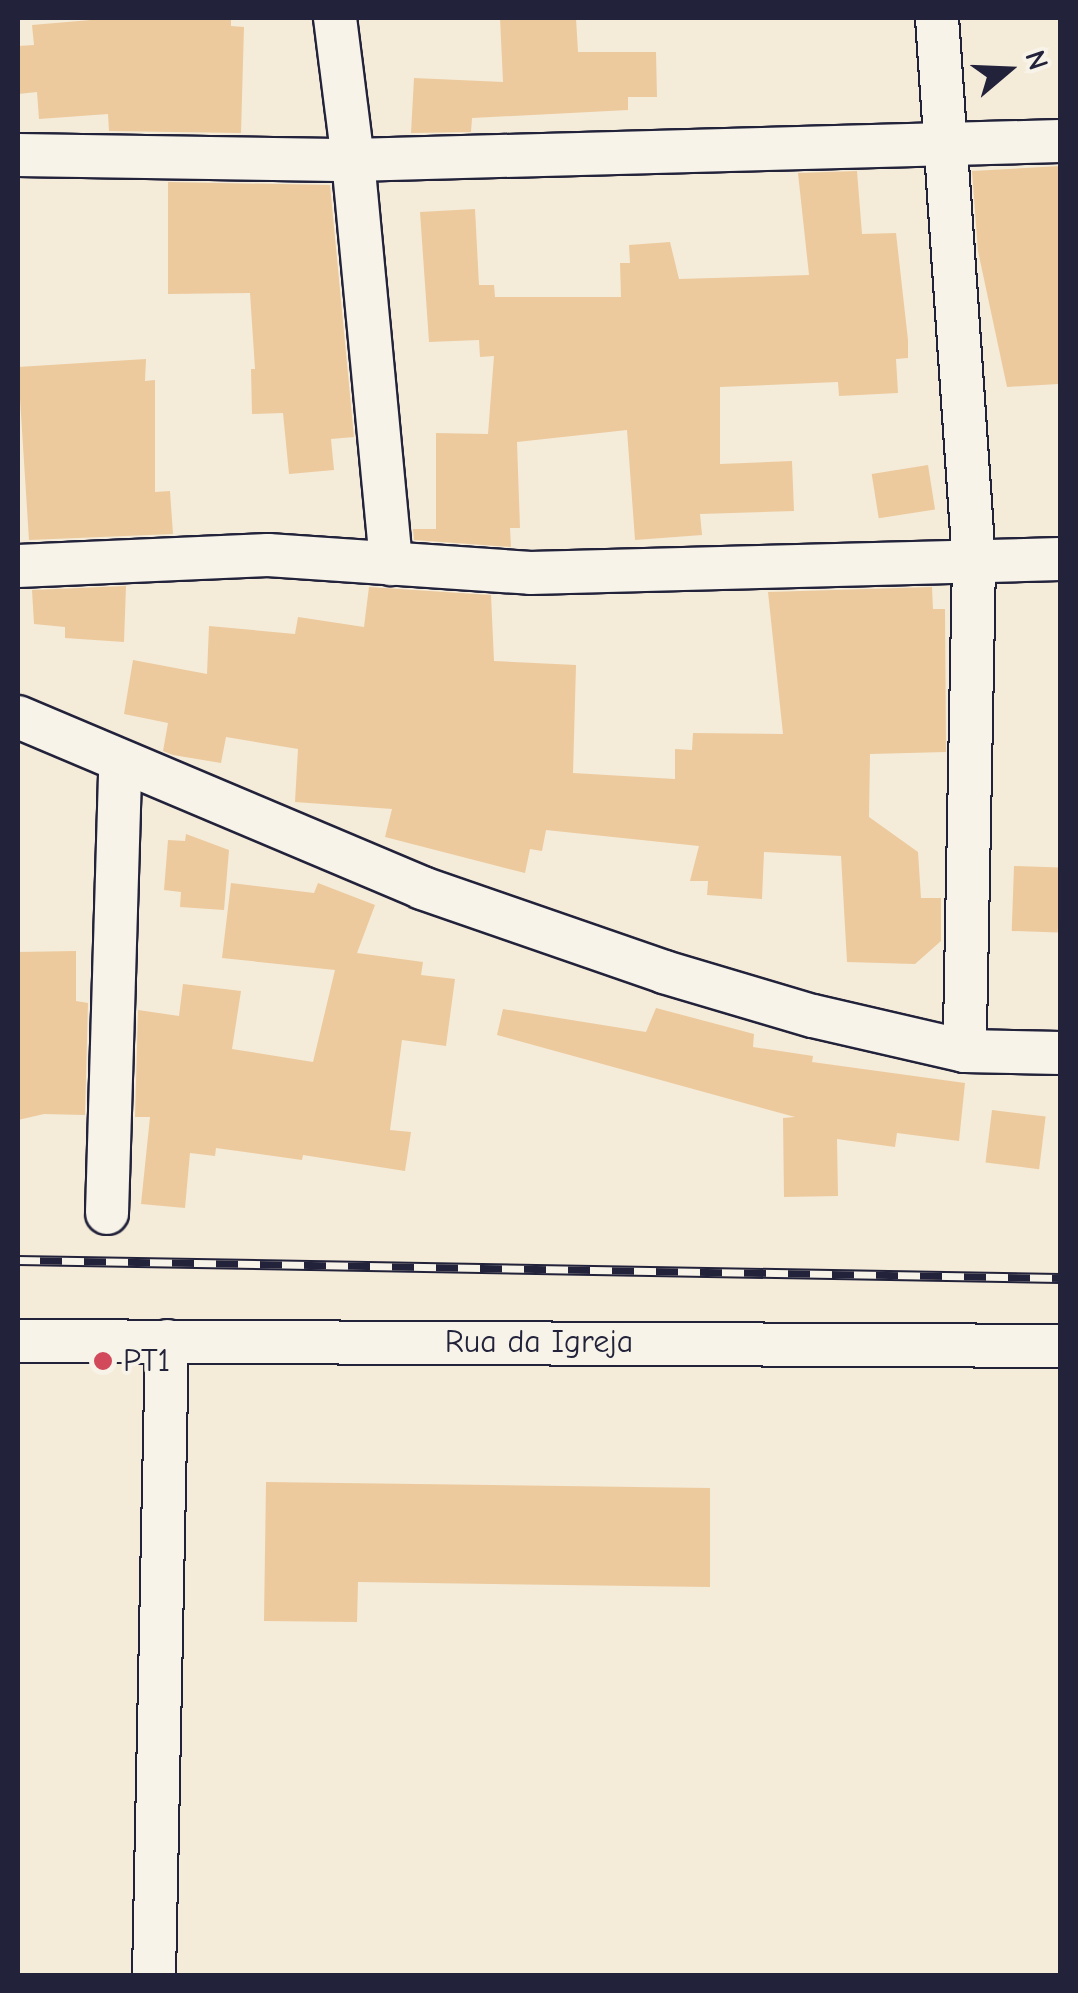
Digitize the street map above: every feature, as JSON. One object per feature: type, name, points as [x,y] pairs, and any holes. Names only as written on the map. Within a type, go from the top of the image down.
[{"type":"street","points":[[334,18],[353,160],[391,564]]},
{"type":"street","points":[[937,18],[974,562],[965,1050]]},
{"type":"street","points":[[18,155],[353,160],[1060,141]]},
{"type":"street","points":[[18,566],[268,555],[530,573],[1060,559]]},
{"type":"street","points":[[18,717],[422,888],[664,972],[813,1016],[965,1050],[1060,1053]]},
{"type":"street","points":[[107,1213],[120,763]]},
{"type":"street","name":"Rua da Igreja","points":[[18,1341],[1060,1346]]},
{"type":"street","points":[[154,1976],[168,1342]]},
{"type":"building","points":[[114,18],[231,18],[231,26],[244,27],[241,133],[109,131],[108,114],[39,119],[37,92],[18,94],[18,46],[34,45],[32,25]]},
{"type":"building","points":[[500,18],[576,18],[578,52],[656,52],[657,97],[628,97],[628,110],[472,118],[471,132],[411,133],[414,78],[503,82]]},
{"type":"building","points":[[1060,166],[1058,384],[1007,387],[978,251],[972,171]]},
{"type":"building","points":[[857,171],[862,234],[896,233],[908,340],[908,358],[896,359],[898,393],[839,396],[838,382],[720,387],[720,464],[792,461],[794,511],[700,514],[702,535],[635,540],[627,430],[517,442],[520,528],[510,528],[511,547],[414,540],[413,529],[436,529],[436,433],[488,434],[494,356],[480,357],[479,340],[429,342],[420,212],[475,209],[479,285],[494,285],[495,297],[621,297],[620,263],[630,263],[629,245],[670,242],[679,279],[809,275],[798,173]]},
{"type":"building","points":[[168,182],[330,185],[354,437],[331,439],[334,470],[289,474],[283,413],[252,414],[251,369],[255,369],[250,293],[168,294]]},
{"type":"building","points":[[146,359],[145,381],[155,380],[155,492],[170,491],[173,534],[29,540],[18,367]]},
{"type":"building","points":[[928,465],[935,509],[879,518],[872,474]]},
{"type":"building","points":[[126,586],[124,642],[65,638],[65,627],[34,624],[32,590]]},
{"type":"building","points":[[369,587],[491,595],[494,661],[576,665],[573,773],[675,779],[675,749],[692,750],[693,733],[783,734],[768,592],[932,587],[933,609],[945,609],[946,752],[870,754],[869,817],[918,852],[921,898],[941,898],[941,941],[915,964],[847,962],[841,856],[764,852],[762,899],[707,895],[708,881],[690,881],[699,846],[546,830],[542,851],[530,849],[525,873],[385,837],[392,809],[295,802],[298,749],[226,737],[221,763],[173,755],[163,751],[168,723],[124,714],[133,660],[207,674],[209,626],[295,634],[298,617],[364,627]]},
{"type":"building","points":[[186,834],[229,850],[224,910],[180,907],[181,892],[164,890],[168,840],[185,841]]},
{"type":"building","points":[[1014,866],[1060,868],[1058,933],[1012,931]]},
{"type":"building","points":[[231,883],[314,893],[318,883],[375,905],[357,953],[423,962],[421,975],[455,979],[446,1046],[402,1040],[390,1130],[411,1132],[405,1171],[303,1155],[302,1160],[216,1148],[215,1156],[190,1153],[185,1208],[141,1204],[150,1117],[135,1117],[138,1010],[179,1016],[183,984],[241,991],[232,1049],[313,1062],[335,970],[222,958]]},
{"type":"building","points":[[76,951],[76,1001],[88,1003],[85,1115],[44,1114],[18,1120],[18,952]]},
{"type":"building","points":[[656,1008],[754,1034],[753,1047],[813,1056],[812,1062],[965,1083],[959,1141],[897,1133],[895,1147],[837,1139],[838,1196],[784,1197],[783,1118],[795,1117],[497,1035],[503,1009],[646,1032]]},
{"type":"building","points":[[992,1110],[1046,1117],[1039,1169],[986,1163]]},
{"type":"building","points":[[266,1482],[710,1488],[710,1587],[358,1582],[357,1622],[264,1621]]},
{"type":"railway","points":[[18,1260],[1060,1278]]},
{"type":"place","name":"PT1","points":[[103,1361]]}]
